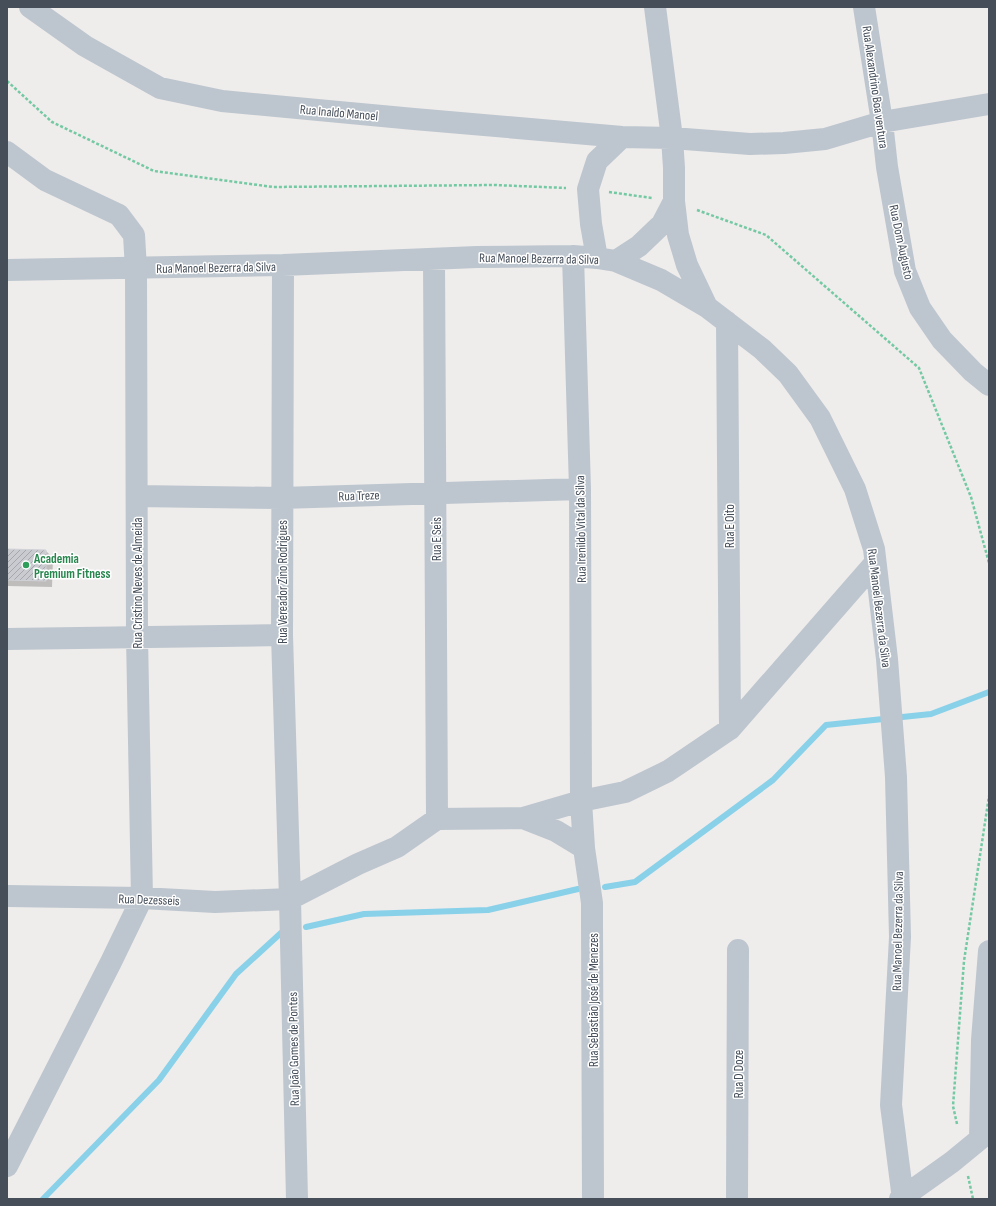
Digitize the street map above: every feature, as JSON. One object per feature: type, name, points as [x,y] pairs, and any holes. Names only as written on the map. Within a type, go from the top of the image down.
[{"type":"street","name":"Rua Inaldo Manoel","points":[[30,7],[85,46],[160,88],[222,101],[622,137],[672,138],[750,144],[784,143],[825,139],[882,122],[989,104]]},
{"type":"street","points":[[655,7],[672,138],[674,201],[678,235],[687,265],[707,307]]},
{"type":"street","name":"Rua Alexandrino Boa ventura","points":[[864,7],[882,122],[887,167]]},
{"type":"street","points":[[622,137],[596,162],[588,190],[591,224],[607,260],[639,246],[662,224],[674,201]]},
{"type":"street","name":"Rua Cristino Neves de Almeida","points":[[7,152],[45,180],[119,215],[134,235],[136,268],[137,637],[142,898]]},
{"type":"street","name":"Rua Dom Augusto","points":[[887,167],[905,271],[920,308],[942,340],[973,372],[989,385]]},
{"type":"street","name":"Rua Manoel Bezerra da Silva","points":[[7,270],[283,265],[434,260],[477,257],[573,256],[607,260],[661,280],[707,307],[762,349],[788,374],[820,418],[855,489],[874,549],[887,660],[896,777],[900,937],[891,1105],[902,1199]]},
{"type":"street","name":"Rua Irenildo Vital da Silva","points":[[573,256],[580,489],[581,801]]},
{"type":"street","name":"Rua E Seis","points":[[434,260],[437,819]]},
{"type":"street","name":"Rua Vereador Zino Rodrigues","points":[[283,265],[281,498],[282,635],[290,899]]},
{"type":"street","name":"Rua E Oito","points":[[727,322],[730,729]]},
{"type":"street","name":"Rua Treze","points":[[137,496],[281,498],[580,489]]},
{"type":"street","points":[[290,899],[358,864],[397,847],[437,819],[523,818],[581,801],[625,792],[668,771],[730,729],[875,563]]},
{"type":"street","points":[[7,639],[282,635]]},
{"type":"street","name":"Rua Sebastião José de Menezes","points":[[581,801],[584,848],[592,904],[593,1199]]},
{"type":"street","points":[[523,818],[556,831],[584,848]]},
{"type":"street","name":"Rua Dezesseis","points":[[7,896],[142,898],[215,902],[290,899]]},
{"type":"street","points":[[7,1166],[142,898]]},
{"type":"street","name":"Rua João Gomes de Pontes","points":[[290,899],[297,1199]]},
{"type":"street","name":"Rua D Doze","points":[[737,1199],[738,950]]},
{"type":"street","points":[[902,1199],[952,1162],[986,1141],[982,1040],[989,951]]},
{"type":"building","name":"Academia Premium Fitness","points":[[7,549],[46,550],[46,581],[7,580]]},
{"type":"waterway","points":[[605,887],[635,882],[773,780],[826,725],[931,714],[989,692]]},
{"type":"waterway","points":[[306,927],[364,914],[488,910],[578,889]]},
{"type":"waterway","points":[[43,1199],[159,1080],[236,974],[282,932]]},
{"type":"place","name":"Academia Premium Fitness","points":[[26,565]]}]
